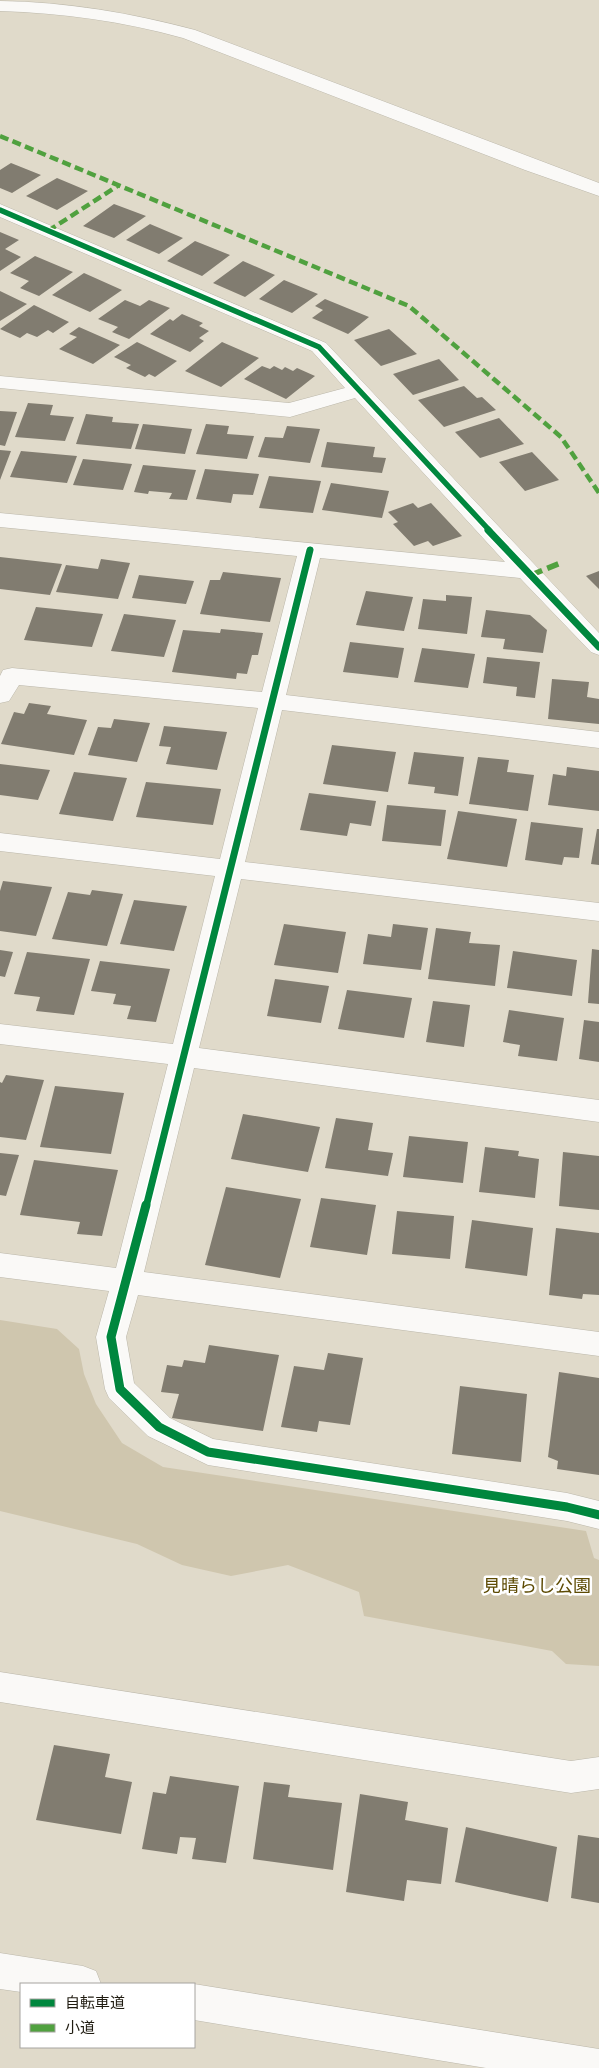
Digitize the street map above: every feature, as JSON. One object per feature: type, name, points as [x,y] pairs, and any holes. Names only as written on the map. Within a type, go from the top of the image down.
[{"type":"street","points":[[0,6],[36,6],[90,12],[143,21],[189,34],[599,190]]},
{"type":"street","points":[[0,210],[319,347],[599,646]]},
{"type":"street","points":[[0,382],[290,410],[360,390]]},
{"type":"street","points":[[0,520],[527,571]]},
{"type":"street","points":[[310,550],[127,1282],[111,1337],[120,1389],[159,1427],[208,1452],[567,1507],[599,1515]]},
{"type":"street","points":[[0,695],[12,676],[273,701],[599,740]]},
{"type":"street","points":[[0,842],[599,912]]},
{"type":"street","points":[[0,1034],[184,1056],[599,1111]]},
{"type":"street","points":[[0,1265],[599,1344]]},
{"type":"street","points":[[0,1687],[571,1778],[599,1774]]},
{"type":"street","points":[[0,1971],[77,1983]]},
{"type":"street","points":[[195,2002],[599,2068]]},
{"type":"green space","name":"見晴らし公園","points":[[0,1320],[57,1329],[79,1349],[84,1374],[96,1404],[122,1443],[163,1467],[586,1531],[594,1558],[599,1560],[599,1666],[566,1664],[552,1651],[364,1616],[359,1592],[288,1565],[231,1576],[182,1565],[137,1544],[0,1511]]},
{"type":"building","points":[[11,163],[41,175],[12,193],[0,188],[0,170]]},
{"type":"building","points":[[57,178],[88,191],[57,210],[26,196]]},
{"type":"building","points":[[114,204],[146,216],[114,238],[83,226]]},
{"type":"building","points":[[150,224],[183,238],[159,254],[126,240]]},
{"type":"building","points":[[0,232],[19,240],[5,249],[21,257],[0,271]]},
{"type":"building","points":[[195,241],[230,255],[202,276],[167,261]]},
{"type":"building","points":[[35,256],[73,272],[39,296],[20,288],[29,281],[10,273]]},
{"type":"building","points":[[243,261],[275,275],[245,297],[213,283]]},
{"type":"building","points":[[84,273],[122,290],[90,312],[52,295]]},
{"type":"building","points":[[284,280],[318,294],[292,313],[259,299]]},
{"type":"building","points":[[0,291],[27,304],[0,321]]},
{"type":"building","points":[[325,299],[369,317],[348,334],[312,318],[323,310],[315,306]]},
{"type":"building","points":[[125,300],[140,306],[149,300],[170,308],[129,339],[112,332],[118,327],[98,319]]},
{"type":"building","points":[[34,305],[69,322],[53,333],[48,330],[37,337],[27,333],[20,338],[0,329]]},
{"type":"building","points":[[182,314],[203,323],[199,326],[209,331],[199,338],[204,341],[190,352],[150,334],[170,319],[173,321]]},
{"type":"building","points":[[79,327],[120,345],[93,364],[59,349],[77,337],[69,334]]},
{"type":"building","points":[[389,329],[417,354],[381,366],[354,340]]},
{"type":"building","points":[[137,342],[177,361],[155,377],[149,374],[145,377],[126,368],[131,365],[114,357]]},
{"type":"building","points":[[222,342],[259,358],[221,387],[185,371]]},
{"type":"building","points":[[439,359],[459,380],[413,395],[393,374]]},
{"type":"building","points":[[262,366],[270,369],[274,366],[282,370],[285,367],[293,371],[297,368],[315,376],[286,399],[244,379]]},
{"type":"building","points":[[464,386],[477,398],[482,397],[496,410],[444,427],[418,400]]},
{"type":"building","points":[[28,403],[53,405],[50,415],[74,417],[65,441],[15,437]]},
{"type":"building","points":[[0,411],[17,412],[5,446],[0,445]]},
{"type":"building","points":[[86,414],[113,417],[112,422],[139,424],[131,449],[76,444]]},
{"type":"building","points":[[499,418],[524,444],[480,458],[455,432]]},
{"type":"building","points":[[143,424],[192,429],[185,454],[135,449]]},
{"type":"building","points":[[206,424],[229,426],[227,434],[254,436],[247,459],[196,454]]},
{"type":"building","points":[[287,426],[320,429],[310,463],[258,457],[265,437],[283,438]]},
{"type":"building","points":[[327,442],[375,447],[373,457],[386,458],[382,473],[321,467]]},
{"type":"building","points":[[0,450],[11,451],[0,480]]},
{"type":"building","points":[[21,451],[77,456],[67,483],[10,477]]},
{"type":"building","points":[[532,452],[559,480],[525,491],[499,462]]},
{"type":"building","points":[[83,459],[132,464],[123,490],[73,485]]},
{"type":"building","points":[[143,465],[196,470],[187,500],[169,499],[172,493],[149,491],[148,494],[134,492]]},
{"type":"building","points":[[205,469],[259,474],[253,495],[233,494],[231,503],[196,499]]},
{"type":"building","points":[[269,476],[321,481],[313,513],[259,508]]},
{"type":"building","points":[[331,483],[389,491],[382,518],[322,510]]},
{"type":"building","points":[[413,503],[418,508],[431,503],[462,536],[433,546],[428,541],[414,546],[393,524],[398,522],[388,512]]},
{"type":"building","points":[[0,557],[62,564],[50,595],[0,589]]},
{"type":"building","points":[[101,559],[130,563],[118,599],[56,592],[66,565],[98,569]]},
{"type":"building","points":[[599,571],[599,589],[586,576]]},
{"type":"building","points":[[223,572],[281,578],[270,622],[200,614],[210,580],[220,580]]},
{"type":"building","points":[[139,575],[194,581],[186,604],[132,598]]},
{"type":"building","points":[[366,591],[413,597],[404,631],[356,625]]},
{"type":"building","points":[[446,595],[472,597],[467,634],[418,629],[423,599],[446,601]]},
{"type":"building","points":[[36,607],[103,614],[92,647],[24,640]]},
{"type":"building","points":[[486,610],[530,615],[547,630],[543,653],[503,649],[505,639],[481,637]]},
{"type":"building","points":[[124,614],[176,620],[164,657],[111,651]]},
{"type":"building","points":[[221,629],[263,633],[258,655],[252,655],[247,674],[237,673],[236,679],[172,672],[183,630],[220,633]]},
{"type":"building","points":[[350,642],[404,648],[398,678],[343,672]]},
{"type":"building","points":[[422,648],[475,654],[468,688],[414,682]]},
{"type":"building","points":[[487,657],[540,662],[535,698],[516,696],[517,687],[483,683]]},
{"type":"building","points":[[552,679],[589,682],[587,697],[599,699],[599,724],[548,719]]},
{"type":"building","points":[[29,703],[51,706],[47,714],[87,720],[74,755],[1,744],[14,712],[24,714]]},
{"type":"building","points":[[114,719],[150,723],[137,762],[88,755],[98,727],[111,728]]},
{"type":"building","points":[[164,726],[227,732],[217,770],[166,764],[171,747],[159,746]]},
{"type":"building","points":[[332,745],[396,752],[388,792],[323,784]]},
{"type":"building","points":[[414,752],[464,757],[458,796],[434,793],[435,787],[408,784]]},
{"type":"building","points":[[478,757],[509,760],[507,772],[534,775],[528,811],[469,804]]},
{"type":"building","points":[[0,764],[50,770],[38,800],[0,795]]},
{"type":"building","points":[[567,767],[599,771],[599,811],[548,805],[553,774],[566,776]]},
{"type":"building","points":[[74,772],[127,778],[113,821],[59,814]]},
{"type":"building","points":[[146,782],[221,789],[213,825],[136,817]]},
{"type":"building","points":[[309,793],[376,801],[371,826],[350,823],[347,836],[300,830]]},
{"type":"building","points":[[387,805],[446,810],[441,846],[382,841]]},
{"type":"building","points":[[458,811],[517,819],[507,867],[447,859]]},
{"type":"building","points":[[531,822],[583,828],[579,858],[564,857],[562,865],[525,860]]},
{"type":"building","points":[[597,829],[599,829],[599,865],[591,864]]},
{"type":"building","points":[[3,881],[52,887],[36,936],[0,931],[0,891]]},
{"type":"building","points":[[92,890],[123,894],[107,946],[52,939],[68,892],[90,895]]},
{"type":"building","points":[[134,900],[187,906],[174,951],[120,944]]},
{"type":"building","points":[[284,924],[346,932],[338,973],[274,965]]},
{"type":"building","points":[[393,924],[428,928],[421,970],[363,964],[368,934],[391,937]]},
{"type":"building","points":[[436,928],[471,932],[469,943],[500,945],[495,986],[428,979]]},
{"type":"building","points":[[592,949],[599,950],[599,1004],[588,1003]]},
{"type":"building","points":[[0,950],[13,952],[5,977],[0,976]]},
{"type":"building","points":[[513,951],[577,960],[572,996],[507,988]]},
{"type":"building","points":[[27,952],[90,959],[74,1015],[36,1011],[40,997],[14,994]]},
{"type":"building","points":[[100,961],[170,969],[156,1022],[127,1019],[131,1006],[113,1004],[116,994],[91,991]]},
{"type":"building","points":[[275,979],[329,986],[321,1023],[267,1016]]},
{"type":"building","points":[[347,990],[412,998],[404,1038],[338,1029]]},
{"type":"building","points":[[433,1001],[470,1005],[464,1047],[426,1042]]},
{"type":"building","points":[[509,1010],[564,1018],[557,1061],[518,1056],[520,1045],[503,1042]]},
{"type":"building","points":[[584,1020],[599,1022],[599,1062],[579,1059]]},
{"type":"building","points":[[6,1075],[44,1080],[26,1140],[0,1137],[0,1082],[2,1083]]},
{"type":"building","points":[[55,1086],[124,1093],[111,1154],[40,1147]]},
{"type":"building","points":[[243,1114],[320,1127],[308,1172],[231,1159]]},
{"type":"building","points":[[336,1118],[373,1123],[368,1150],[393,1153],[388,1176],[325,1168]]},
{"type":"building","points":[[409,1136],[468,1142],[463,1183],[403,1177]]},
{"type":"building","points":[[485,1147],[519,1151],[518,1156],[539,1159],[535,1198],[479,1192]]},
{"type":"building","points":[[563,1152],[599,1156],[599,1210],[559,1206]]},
{"type":"building","points":[[0,1153],[19,1155],[6,1196],[0,1195]]},
{"type":"building","points":[[34,1160],[118,1170],[102,1236],[77,1234],[80,1222],[20,1215]]},
{"type":"building","points":[[226,1187],[301,1199],[280,1278],[205,1265]]},
{"type":"building","points":[[321,1198],[376,1205],[367,1255],[310,1247]]},
{"type":"building","points":[[397,1211],[454,1216],[450,1259],[392,1254]]},
{"type":"building","points":[[472,1220],[533,1228],[527,1276],[465,1268]]},
{"type":"building","points":[[556,1228],[599,1233],[599,1295],[583,1294],[582,1299],[549,1295]]},
{"type":"building","points":[[209,1345],[279,1355],[263,1431],[172,1418],[179,1394],[161,1392],[167,1365],[182,1367],[184,1360],[205,1363]]},
{"type":"building","points":[[328,1353],[363,1358],[350,1425],[319,1421],[317,1432],[281,1427],[294,1366],[324,1370]]},
{"type":"building","points":[[559,1372],[599,1378],[599,1475],[557,1469],[558,1461],[548,1457]]},
{"type":"building","points":[[460,1386],[527,1394],[521,1462],[452,1454]]},
{"type":"building","points":[[54,1745],[110,1754],[105,1777],[132,1782],[121,1834],[36,1820]]},
{"type":"building","points":[[170,1776],[239,1786],[226,1863],[192,1859],[196,1838],[180,1837],[177,1854],[142,1849],[153,1792],[166,1794]]},
{"type":"building","points":[[264,1782],[290,1785],[288,1797],[342,1803],[333,1870],[253,1859]]},
{"type":"building","points":[[360,1794],[408,1802],[405,1820],[448,1828],[441,1884],[407,1880],[404,1901],[346,1892]]},
{"type":"building","points":[[466,1827],[557,1847],[548,1902],[455,1882]]},
{"type":"building","points":[[578,1835],[599,1838],[599,1903],[571,1898]]},
{"type":"marked path","points":[[0,136],[409,306],[561,437],[599,493]]},
{"type":"marked path","points":[[48,231],[119,185]]},
{"type":"marked path","points":[[531,575],[563,562]]},
{"type":"cycle path","points":[[0,210],[319,347],[599,647]]},
{"type":"cycle path","points":[[310,550],[127,1282],[111,1337],[120,1389],[159,1427],[208,1452],[567,1507],[599,1515]]}]
